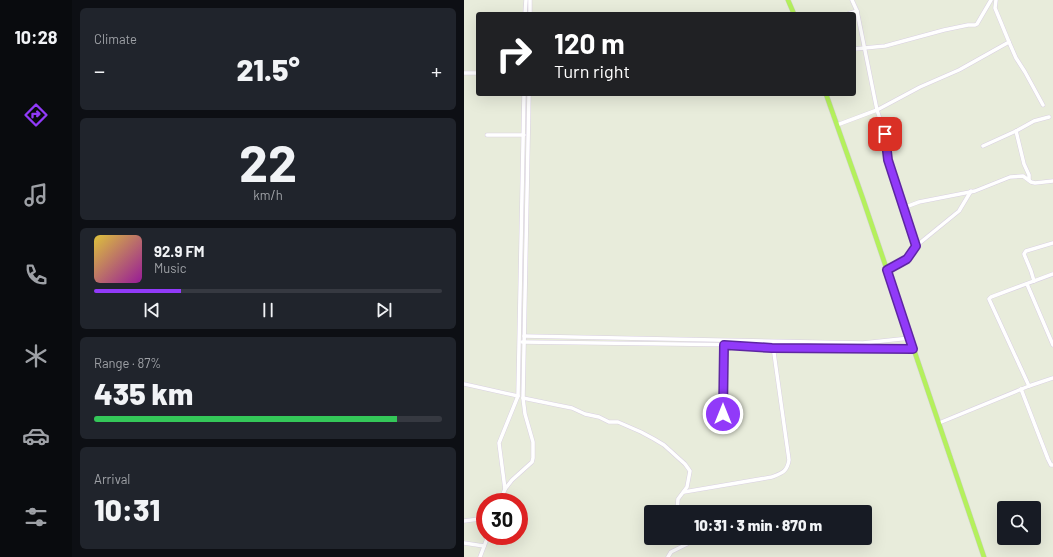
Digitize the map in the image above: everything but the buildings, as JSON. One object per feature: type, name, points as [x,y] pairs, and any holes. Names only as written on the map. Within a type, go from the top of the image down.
[{"type":"main road","points":[[788,0],[793,12]]},
{"type":"main road","points":[[827,96],[984,557]]},
{"type":"street","points":[[525,12],[526,0]]},
{"type":"street","points":[[530,0],[530,12]]},
{"type":"street","points":[[852,0],[857,11],[877,110],[885,134],[888,160],[916,246]]},
{"type":"street","points":[[856,49],[886,46],[966,25],[975,25],[991,0]]},
{"type":"street","points":[[996,0],[996,8],[1016,58],[1043,105]]},
{"type":"street","points":[[837,125],[877,110],[920,87],[959,70],[1009,42]]},
{"type":"street","points":[[464,73],[476,73]]},
{"type":"street","points":[[505,489],[499,444],[518,396],[524,96]]},
{"type":"street","points":[[503,493],[512,480],[532,462],[533,458],[532,442],[525,414],[523,398],[529,96]]},
{"type":"street","points":[[983,146],[1034,121],[1049,117]]},
{"type":"street","points":[[1016,131],[1024,164],[1029,175],[1029,180]]},
{"type":"street","points":[[487,135],[524,134]]},
{"type":"street","points":[[903,208],[919,202],[971,191],[1010,177],[1023,176],[1035,182],[1053,181]]},
{"type":"street","points":[[887,270],[907,259],[916,246],[959,211],[971,191]]},
{"type":"street","points":[[1034,281],[1024,254],[1026,251],[1053,243]]},
{"type":"street","points":[[1030,386],[989,299],[1053,274]]},
{"type":"street","points":[[1027,284],[1053,344]]},
{"type":"street","points":[[519,336],[863,343],[910,338]]},
{"type":"street","points":[[684,492],[772,477],[782,473],[788,467],[789,460],[772,348],[774,341]]},
{"type":"street","points":[[519,342],[724,345],[772,348],[913,349]]},
{"type":"street","points":[[723,414],[724,345]]},
{"type":"street","points":[[939,423],[1021,389],[1053,378]]},
{"type":"street","points":[[464,384],[518,396]]},
{"type":"street","points":[[1021,389],[1048,459],[1053,465]]},
{"type":"street","points":[[523,398],[572,408],[585,414],[599,417],[606,421],[618,422],[654,438],[689,468],[689,481],[684,492],[678,499],[678,505]]},
{"type":"street","points":[[464,521],[476,519]]},
{"type":"street","points":[[464,542],[484,546],[480,557]]},
{"type":"street","points":[[668,557],[671,552],[685,545]]},
{"type":"route","points":[[723,414],[724,345],[748,345],[772,348],[913,349],[887,270],[907,259],[916,246],[888,160],[885,134]]}]
